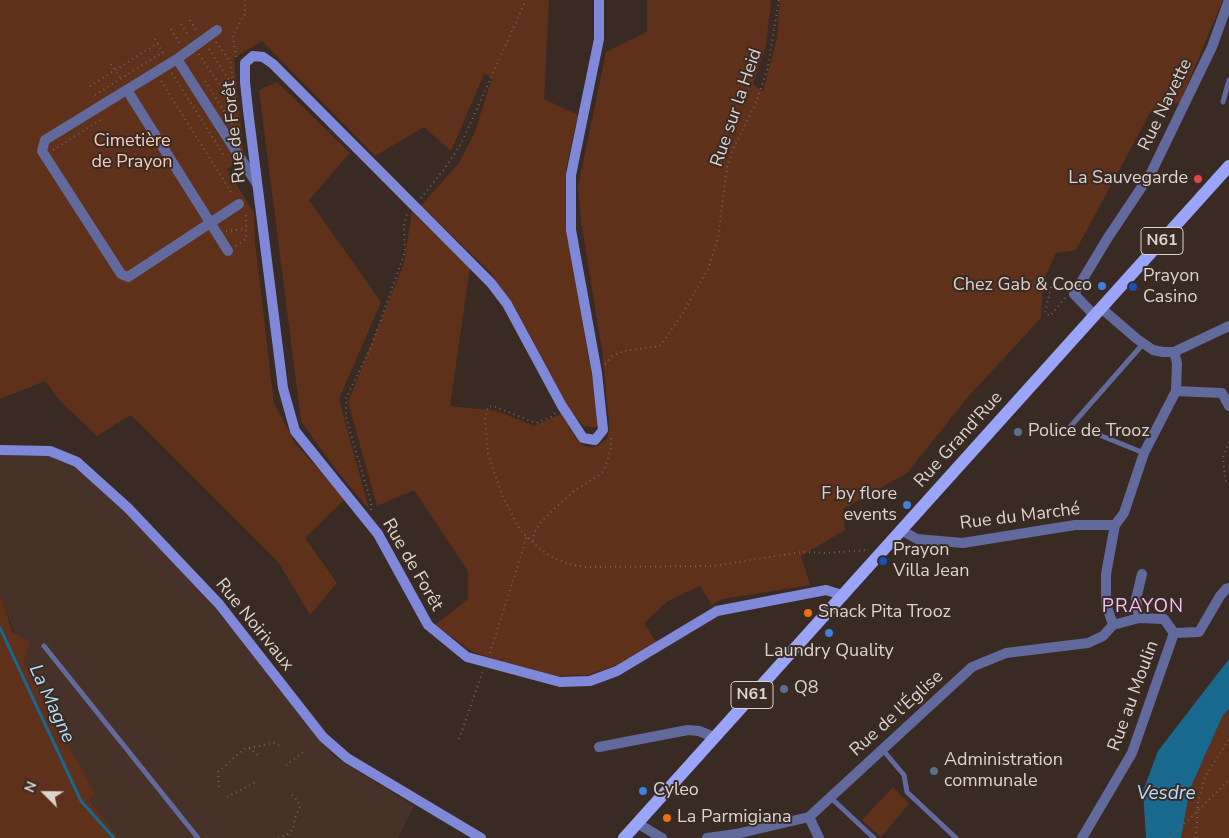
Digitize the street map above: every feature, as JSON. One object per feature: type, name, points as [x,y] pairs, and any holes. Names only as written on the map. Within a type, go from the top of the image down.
[{"type":"main road","name":"Rue Grand'Rue","points":[[624,838],[1229,166]]},
{"type":"street","name":"Rue de Forêt","points":[[599,0],[599,39],[571,175],[571,230],[597,373],[603,430],[595,440],[583,438],[562,406],[501,297],[491,283],[273,64],[263,57],[253,56],[245,63],[245,82],[283,388],[295,431],[378,534],[428,625],[468,657],[560,682],[590,681],[617,671],[717,611],[826,590],[842,596]]},
{"type":"street","name":"Rue Navette","points":[[1074,294],[1107,239],[1151,173],[1212,47],[1229,0]]},
{"type":"street","points":[[239,204],[212,228],[128,276],[121,274],[42,151],[46,140],[191,49],[238,155],[257,184]]},
{"type":"street","points":[[127,90],[228,252]]},
{"type":"street","points":[[1074,294],[1153,350],[1174,352],[1229,326]]},
{"type":"street","points":[[1174,352],[1177,363],[1176,391],[1144,453],[1124,514],[1114,530],[1106,582],[1106,604],[1113,625],[1139,618],[1164,619],[1174,633]]},
{"type":"street","points":[[1176,391],[1222,393],[1229,406]]},
{"type":"street","name":"Rue Noirivaux","points":[[0,450],[50,451],[77,462],[128,508],[219,604],[323,737],[347,758],[480,838]]},
{"type":"street","name":"Rue du Marché","points":[[901,530],[917,539],[963,543],[1075,525],[1114,530]]},
{"type":"street","points":[[1139,618],[1136,599],[1142,574]]},
{"type":"street","name":"Rue au Moulin","points":[[1082,838],[1132,753],[1174,633],[1199,632],[1220,596],[1229,588]]},
{"type":"street","name":"Rue de l'Église","points":[[809,817],[972,667],[1006,653],[1088,643],[1103,636],[1113,625]]},
{"type":"street","points":[[599,747],[688,730],[699,731],[714,737]]},
{"type":"street","points":[[707,838],[736,834],[809,817],[818,838]]},
{"type":"street","points":[[637,823],[662,838]]},
{"type":"lane","points":[[1223,102],[1229,80]]},
{"type":"lane","points":[[1070,428],[1144,344]]},
{"type":"lane","points":[[1092,432],[1144,453]]},
{"type":"lane","points":[[44,646],[198,838]]},
{"type":"lane","points":[[882,749],[904,775],[907,792],[956,838]]},
{"type":"lane","points":[[830,797],[874,838]]},
{"type":"path","points":[[245,0],[244,14],[233,35],[237,60],[245,63]]},
{"type":"path","points":[[372,527],[371,503],[346,417],[346,398],[370,347],[405,252],[404,225],[412,204],[445,168],[461,144],[526,0]]},
{"type":"path","name":"Rue sur la Heid","points":[[597,373],[612,356],[624,351],[660,346],[683,313],[708,269],[718,238],[727,168],[735,145],[755,105],[767,71],[778,0]]},
{"type":"path","points":[[190,20],[191,49],[235,108]]},
{"type":"path","points":[[181,24],[191,49],[225,157]]},
{"type":"path","points":[[171,29],[233,85]]},
{"type":"path","points":[[155,39],[163,52]]},
{"type":"path","points":[[90,86],[158,43]]},
{"type":"path","points":[[95,95],[163,52],[191,49],[231,63],[238,155]]},
{"type":"path","points":[[111,64],[127,90]]},
{"type":"path","points":[[155,72],[246,216],[246,239],[228,252]]},
{"type":"path","points":[[201,76],[236,130]]},
{"type":"path","points":[[45,155],[102,119]]},
{"type":"path","points":[[212,228],[246,229]]},
{"type":"path","points":[[1052,287],[1045,313],[1050,316],[1069,293],[1074,294]]},
{"type":"path","points":[[562,406],[551,417],[536,423],[493,406],[488,407],[485,419],[488,454],[502,495],[520,530],[552,557],[569,564],[585,567],[713,566],[802,552],[826,553],[868,549],[881,552]]},
{"type":"path","points":[[533,542],[534,533],[541,522],[574,491],[601,474],[611,448],[610,433]]},
{"type":"path","points":[[1229,442],[1223,457],[1225,480],[1229,484]]},
{"type":"path","points":[[459,740],[527,536]]},
{"type":"path","points":[[1196,838],[1198,802],[1205,777],[1229,739]]},
{"type":"path","points":[[219,787],[218,772],[244,749],[274,743],[282,746]]},
{"type":"path","points":[[249,748],[259,756]]},
{"type":"path","points":[[286,765],[305,751]]},
{"type":"path","points":[[1170,838],[1229,780]]},
{"type":"path","points":[[227,797],[256,782]]},
{"type":"path","points":[[278,838],[288,834],[293,829],[300,806],[292,794]]},
{"type":"shaded area","points":[[0,455],[52,456],[80,469],[172,558],[257,658],[333,756],[414,806],[398,838],[119,838],[89,800],[96,795],[24,662],[0,595]]},
{"type":"green space","name":"Cimetière de Prayon","points":[[0,0],[549,0],[544,99],[578,115],[566,168],[567,225],[600,421],[595,428],[584,426],[571,412],[514,306],[490,272],[421,206],[459,163],[475,132],[492,78],[484,74],[451,151],[424,127],[375,156],[262,41],[234,58],[244,158],[227,169],[254,213],[255,242],[274,403],[295,443],[345,499],[305,538],[337,583],[310,615],[279,563],[131,415],[97,436],[61,402],[45,381],[0,399]]},
{"type":"green space","points":[[647,0],[771,0],[766,46],[753,84],[763,92],[777,38],[780,0],[1223,0],[1180,102],[1151,111],[1076,250],[1056,253],[1043,281],[1041,318],[967,398],[907,473],[843,509],[845,530],[801,556],[810,585],[722,599],[712,605],[700,586],[668,601],[644,623],[657,643],[616,665],[588,675],[558,676],[473,652],[435,625],[468,599],[468,571],[414,490],[377,506],[348,402],[404,263],[412,212],[470,267],[450,406],[497,411],[534,426],[561,414],[573,434],[584,446],[593,447],[607,439],[609,420],[602,350],[581,220],[578,187],[606,52],[647,32]]},
{"type":"green space","points":[[277,82],[350,153],[309,200],[381,302],[339,399],[369,509],[337,471],[301,421],[259,90]]},
{"type":"green space","points":[[0,595],[12,632],[30,642],[24,662],[96,795],[89,800],[119,838],[0,838]]},
{"type":"green space","points":[[1229,709],[1229,838],[1181,838],[1190,789],[1223,715]]},
{"type":"green space","points":[[893,787],[909,804],[881,837],[862,820]]},
{"type":"water","name":"Vesdre","points":[[1229,659],[1229,709],[1223,715],[1190,789],[1181,838],[1146,838],[1143,791],[1158,751]]},
{"type":"waterway","name":"La Magne","points":[[0,628],[81,801],[114,838]]},
{"type":"place","name":"La Sauvegarde","points":[[1198,179]]},
{"type":"place","name":"Chez Gab & Coco","points":[[1102,286]]},
{"type":"place","name":"Prayon Casino","points":[[1133,287]]},
{"type":"place","name":"Police de Trooz","points":[[1018,432]]},
{"type":"place","name":"F by flore events","points":[[907,505]]},
{"type":"place","name":"Prayon Villa Jean","points":[[883,561]]},
{"type":"place","name":"Snack Pita Trooz","points":[[808,613]]},
{"type":"place","name":"Laundry Quality","points":[[829,633]]},
{"type":"place","name":"Q8","points":[[784,689]]},
{"type":"place","name":"Administration communale","points":[[934,771]]},
{"type":"place","name":"Cyleo","points":[[643,791]]},
{"type":"place","name":"La Parmigiana","points":[[667,818]]},
{"type":"district","name":"PRAYON","points":[[1143,607]]}]
